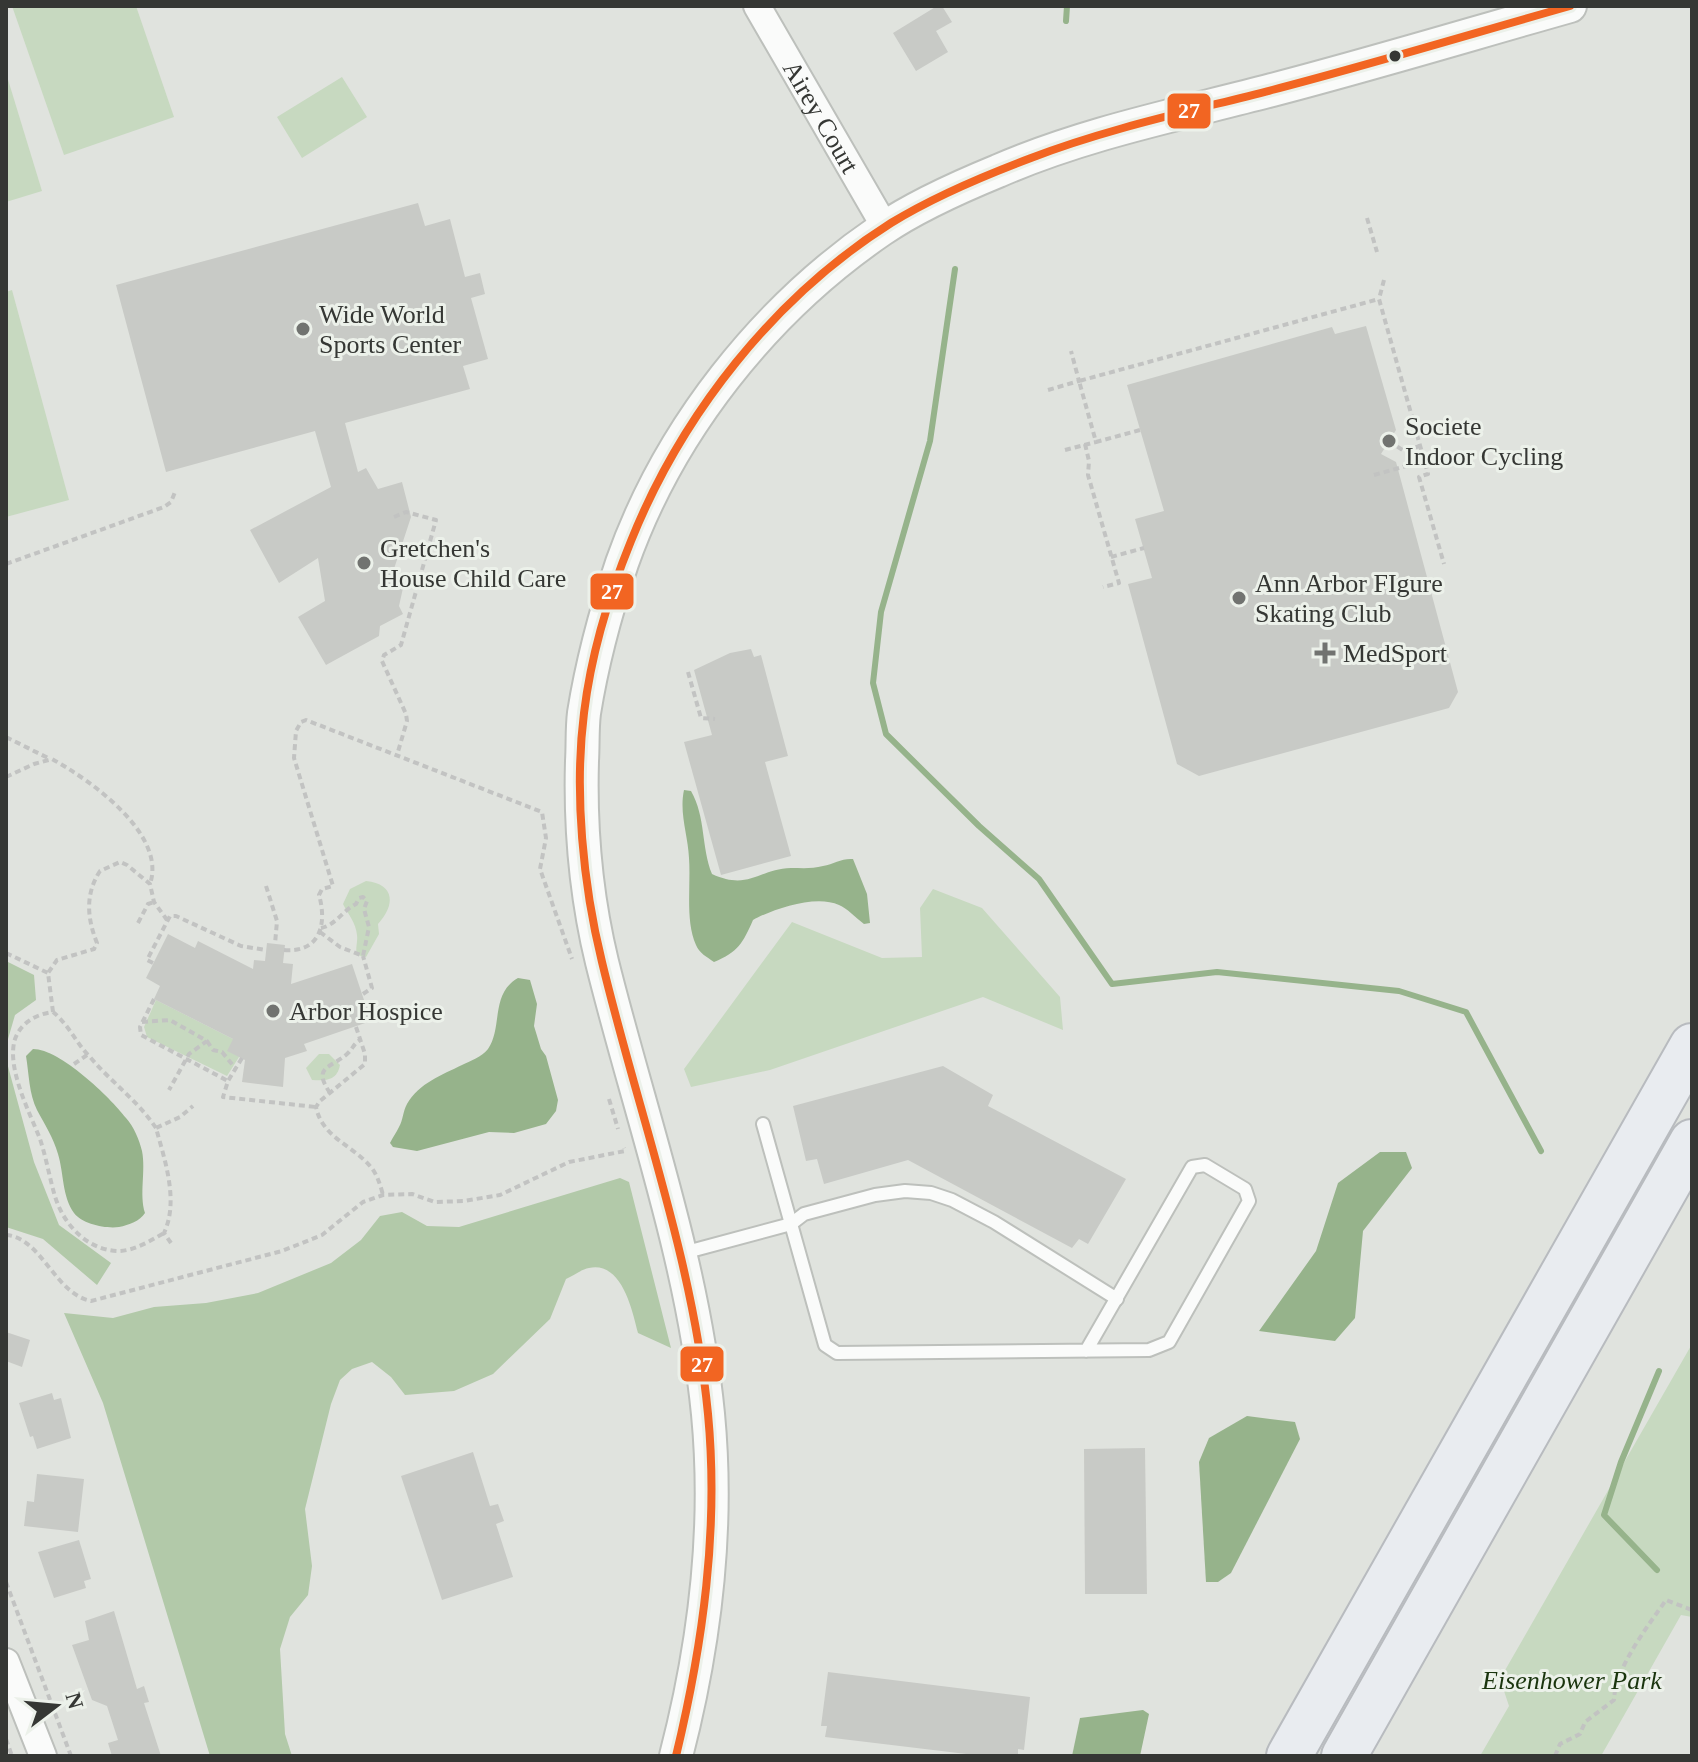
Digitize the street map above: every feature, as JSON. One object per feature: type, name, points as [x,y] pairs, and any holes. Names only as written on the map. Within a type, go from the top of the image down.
[{"type":"highway","points":[[1289,1756],[1692,1046]]},
{"type":"highway","points":[[1344,1756],[1692,1142]]},
{"type":"street","name":"Airey Court","points":[[757,6],[885,227]]},
{"type":"street","points":[[676,1756],[691,1698],[707,1605],[712,1495],[708,1416],[699,1347],[679,1254],[598,939],[583,850],[581,799],[584,717],[606,618],[634,529],[679,446],[713,392],[747,351],[800,294],[885,227],[1002,168],[1131,125],[1277,89],[1570,6]]},
{"type":"street","points":[[6,1662],[43,1756]]},
{"type":"lane","points":[[763,1124],[825,1345],[837,1353],[1086,1351],[1149,1350],[1169,1342],[1249,1201],[1245,1189],[1205,1165],[1192,1167],[1086,1351]]},
{"type":"lane","points":[[679,1254],[791,1224],[804,1214],[875,1195],[905,1191],[931,1193],[952,1200],[994,1222],[1117,1299]]},
{"type":"path","points":[[1367,218],[1377,252]]},
{"type":"path","points":[[1384,280],[1379,299],[1428,474],[1419,477],[1444,564]]},
{"type":"path","points":[[1048,390],[1379,299]]},
{"type":"path","points":[[1071,351],[1096,442]]},
{"type":"path","points":[[1065,450],[1140,430]]},
{"type":"path","points":[[1389,441],[1404,451],[1420,446]]},
{"type":"path","points":[[1085,444],[1088,475],[1119,583],[1103,587]]},
{"type":"path","points":[[1374,475],[1424,461]]},
{"type":"path","points":[[6,564],[164,507],[171,502],[175,492]]},
{"type":"path","points":[[394,517],[406,512],[436,520],[401,645],[384,655],[382,661],[406,714],[407,721],[397,755]]},
{"type":"path","points":[[1111,557],[1144,548]]},
{"type":"path","points":[[688,672],[701,718],[715,719]]},
{"type":"path","points":[[284,950],[294,951],[311,943],[320,930],[324,913],[319,895],[322,889],[333,886],[294,758],[296,731],[306,720],[542,812],[546,838],[540,869],[572,960]]},
{"type":"path","points":[[6,737],[88,781],[139,827],[150,860],[154,902],[167,920]]},
{"type":"path","points":[[6,777],[52,759]]},
{"type":"path","points":[[53,1012],[30,1019],[15,1039],[15,1063],[26,1109],[45,1153],[60,1208],[85,1241],[120,1251],[128,1249],[164,1233],[171,1219],[171,1198],[156,1128],[133,1100],[87,1055],[53,1012],[48,973],[57,960],[94,949],[97,943],[90,926],[90,895],[100,871],[120,862],[150,884]]},
{"type":"path","points":[[266,886],[277,921],[275,944]]},
{"type":"path","points":[[320,930],[331,926],[344,910],[363,897],[367,901],[364,909],[369,927],[363,956],[372,988],[363,994]]},
{"type":"path","points":[[138,923],[148,904],[154,902]]},
{"type":"path","points":[[153,963],[147,960],[170,916],[241,946],[266,950]]},
{"type":"path","points":[[320,930],[340,947],[363,956]]},
{"type":"path","points":[[6,953],[48,973]]},
{"type":"path","points":[[154,999],[140,1027],[141,1035],[228,1081]]},
{"type":"path","points":[[142,1022],[170,1020],[207,1041],[213,1050],[222,1052],[236,1069]]},
{"type":"path","points":[[316,1107],[365,1064],[356,1027]]},
{"type":"path","points":[[330,1093],[322,1074],[324,1068],[350,1053],[353,1044],[360,1040]]},
{"type":"path","points":[[169,1090],[185,1059],[196,1046],[207,1041]]},
{"type":"path","points":[[74,1064],[87,1055]]},
{"type":"path","points":[[242,1058],[228,1081],[223,1097],[316,1107]]},
{"type":"path","points":[[6,1235],[14,1235],[30,1245],[75,1295],[91,1301],[282,1251],[322,1235],[363,1202],[383,1195],[412,1194],[435,1202],[500,1195],[569,1162],[625,1151],[606,1088]]},
{"type":"path","points":[[156,1128],[180,1117],[193,1106]]},
{"type":"path","points":[[316,1107],[318,1119],[328,1131],[369,1164],[383,1195]]},
{"type":"path","points":[[164,1233],[171,1243]]},
{"type":"path","points":[[6,1582],[71,1756]]},
{"type":"path","points":[[1555,1756],[1560,1744],[1580,1734],[1585,1722],[1614,1700],[1614,1687],[1642,1634],[1666,1600],[1692,1610]]},
{"type":"path","points":[[6,1739],[12,1756]]},
{"type":"green space","points":[[12,6],[136,6],[174,117],[64,155]]},
{"type":"green space","points":[[6,73],[42,191],[6,202]]},
{"type":"green space","points":[[342,77],[367,117],[302,158],[277,117]]},
{"type":"green space","points":[[12,290],[69,500],[6,517],[6,292]]},
{"type":"green space","points":[[366,881],[383,886],[390,903],[378,924],[379,934],[366,957],[357,955],[356,931],[343,904],[350,889]]},
{"type":"green space","points":[[933,889],[982,908],[1060,997],[1063,1030],[983,997],[770,1070],[691,1087],[684,1069],[792,922],[882,958],[922,957],[920,908]]},
{"type":"green space","points":[[156,1000],[233,1039],[239,1057],[227,1076],[147,1037],[144,1027]]},
{"type":"green space","points":[[319,1054],[329,1054],[340,1065],[330,1079],[312,1080],[306,1068]]},
{"type":"green space","name":"Eisenhower Park","points":[[1692,1344],[1692,1617],[1681,1615],[1601,1756],[1480,1756],[1509,1706],[1500,1679]]},
{"type":"shaded area","points":[[684,790],[691,791],[696,801],[712,874],[725,879],[745,880],[780,869],[815,868],[853,859],[867,894],[870,923],[864,924],[845,908],[830,902],[795,904],[753,920],[743,941],[729,954],[714,962],[706,957],[697,948],[691,925]]},
{"type":"shaded area","points":[[6,961],[34,975],[36,1000],[15,1015],[6,1046]]},
{"type":"shaded area","points":[[518,978],[530,980],[537,1004],[534,1026],[558,1100],[556,1111],[546,1124],[514,1133],[489,1132],[417,1151],[393,1147],[390,1143],[406,1107],[418,1090],[488,1049],[500,1002],[509,985]]},
{"type":"shaded area","points":[[33,1049],[44,1051],[70,1065],[109,1098],[131,1125],[143,1159],[145,1213],[137,1220],[123,1226],[108,1227],[88,1223],[74,1213],[65,1192],[56,1148],[32,1097],[26,1056]]},
{"type":"shaded area","points":[[6,1059],[34,1162],[59,1225],[111,1263],[97,1285],[43,1239],[6,1227]]},
{"type":"shaded area","points":[[1380,1152],[1406,1152],[1412,1168],[1363,1231],[1355,1318],[1335,1341],[1259,1331],[1316,1251],[1338,1183]]},
{"type":"shaded area","points":[[620,1178],[629,1182],[671,1348],[638,1333],[629,1300],[617,1279],[600,1268],[589,1268],[566,1279],[550,1319],[493,1374],[454,1391],[405,1395],[391,1377],[372,1362],[352,1369],[340,1380],[331,1404],[305,1509],[312,1566],[308,1595],[290,1617],[280,1649],[285,1734],[292,1756],[210,1756],[103,1403],[64,1313],[113,1318],[154,1307],[206,1303],[258,1293],[331,1263],[361,1240],[380,1216],[402,1212],[427,1226],[459,1227]]},
{"type":"shaded area","points":[[1247,1416],[1295,1422],[1300,1439],[1231,1573],[1218,1582],[1206,1582],[1199,1462],[1209,1438]]},
{"type":"shaded area","points":[[1143,1710],[1149,1714],[1140,1756],[1072,1756],[1080,1718]]},
{"type":"building","points":[[937,6],[942,6],[952,22],[936,31],[948,52],[916,71],[893,33]]},
{"type":"building","name":"Wide World Sports Center","points":[[418,203],[425,226],[450,219],[465,277],[480,273],[485,294],[471,298],[488,359],[463,366],[470,389],[345,423],[358,472],[366,468],[378,489],[402,482],[411,517],[392,575],[405,579],[399,606],[403,614],[380,626],[379,636],[326,665],[298,617],[325,601],[318,558],[279,583],[250,530],[331,487],[315,431],[166,472],[116,285]]},
{"type":"building","points":[[1366,326],[1396,430],[1381,454],[1396,462],[1458,692],[1449,708],[1199,776],[1177,764],[1128,584],[1152,578],[1135,519],[1164,511],[1127,385],[1332,327],[1335,334]]},
{"type":"building","points":[[751,649],[754,657],[761,655],[788,756],[765,762],[791,856],[721,875],[684,742],[712,735],[694,670],[730,653]]},
{"type":"building","name":"Arbor Hospice","points":[[168,934],[195,948],[198,941],[253,969],[254,960],[265,961],[267,943],[285,945],[283,963],[293,964],[291,984],[352,964],[371,1021],[304,1044],[307,1051],[285,1058],[283,1087],[242,1082],[245,1060],[227,1051],[233,1039],[154,999],[160,986],[146,978]]},
{"type":"building","points":[[943,1066],[993,1095],[988,1106],[1126,1179],[1088,1244],[1079,1239],[1072,1248],[908,1160],[824,1184],[817,1159],[806,1161],[793,1106]]},
{"type":"building","points":[[6,1332],[30,1340],[22,1367],[6,1361]]},
{"type":"building","points":[[52,1393],[54,1400],[61,1398],[71,1438],[37,1449],[19,1403]]},
{"type":"building","points":[[1145,1448],[1147,1594],[1085,1594],[1084,1449]]},
{"type":"building","points":[[473,1452],[490,1506],[498,1504],[504,1521],[496,1524],[513,1577],[442,1600],[401,1476]]},
{"type":"building","points":[[37,1474],[84,1479],[78,1532],[24,1526],[27,1501],[34,1502]]},
{"type":"building","points":[[79,1540],[91,1579],[84,1581],[86,1588],[54,1598],[38,1552]]},
{"type":"building","points":[[114,1611],[137,1689],[144,1686],[149,1702],[144,1703],[161,1756],[112,1756],[108,1743],[118,1740],[107,1706],[92,1700],[72,1645],[89,1640],[85,1621]]},
{"type":"building","points":[[828,1672],[1030,1697],[1024,1750],[1018,1749],[1018,1756],[983,1756],[825,1737],[827,1726],[821,1726]]},
{"type":"waterway","points":[[1066,21],[1067,6]]},
{"type":"waterway","points":[[955,269],[930,441],[881,612],[873,683],[886,734],[979,826],[1039,879],[1112,984],[1217,972],[1399,991],[1466,1012],[1541,1151]]},
{"type":"waterway","points":[[1657,1570],[1604,1515],[1621,1462],[1659,1371]]},
{"type":"transit line","name":"27","points":[[676,1756],[694,1671],[706,1586],[711,1500],[708,1414],[701,1356],[677,1242],[595,932],[585,870],[580,806],[584,713],[596,647],[623,562],[652,494],[705,404],[736,362],[771,323],[808,286],[848,253],[925,204],[1060,147],[1570,6]]},
{"type":"place","name":"Wide World Sports Center","points":[[303,329]]},
{"type":"place","name":"Societe Indoor Cycling","points":[[1389,441]]},
{"type":"place","name":"Gretchen's House Child Care","points":[[364,563]]},
{"type":"place","name":"Ann Arbor FIgure Skating Club","points":[[1239,598]]},
{"type":"place","name":"MedSport","points":[[1325,653]]},
{"type":"place","name":"Arbor Hospice","points":[[273,1011]]}]
